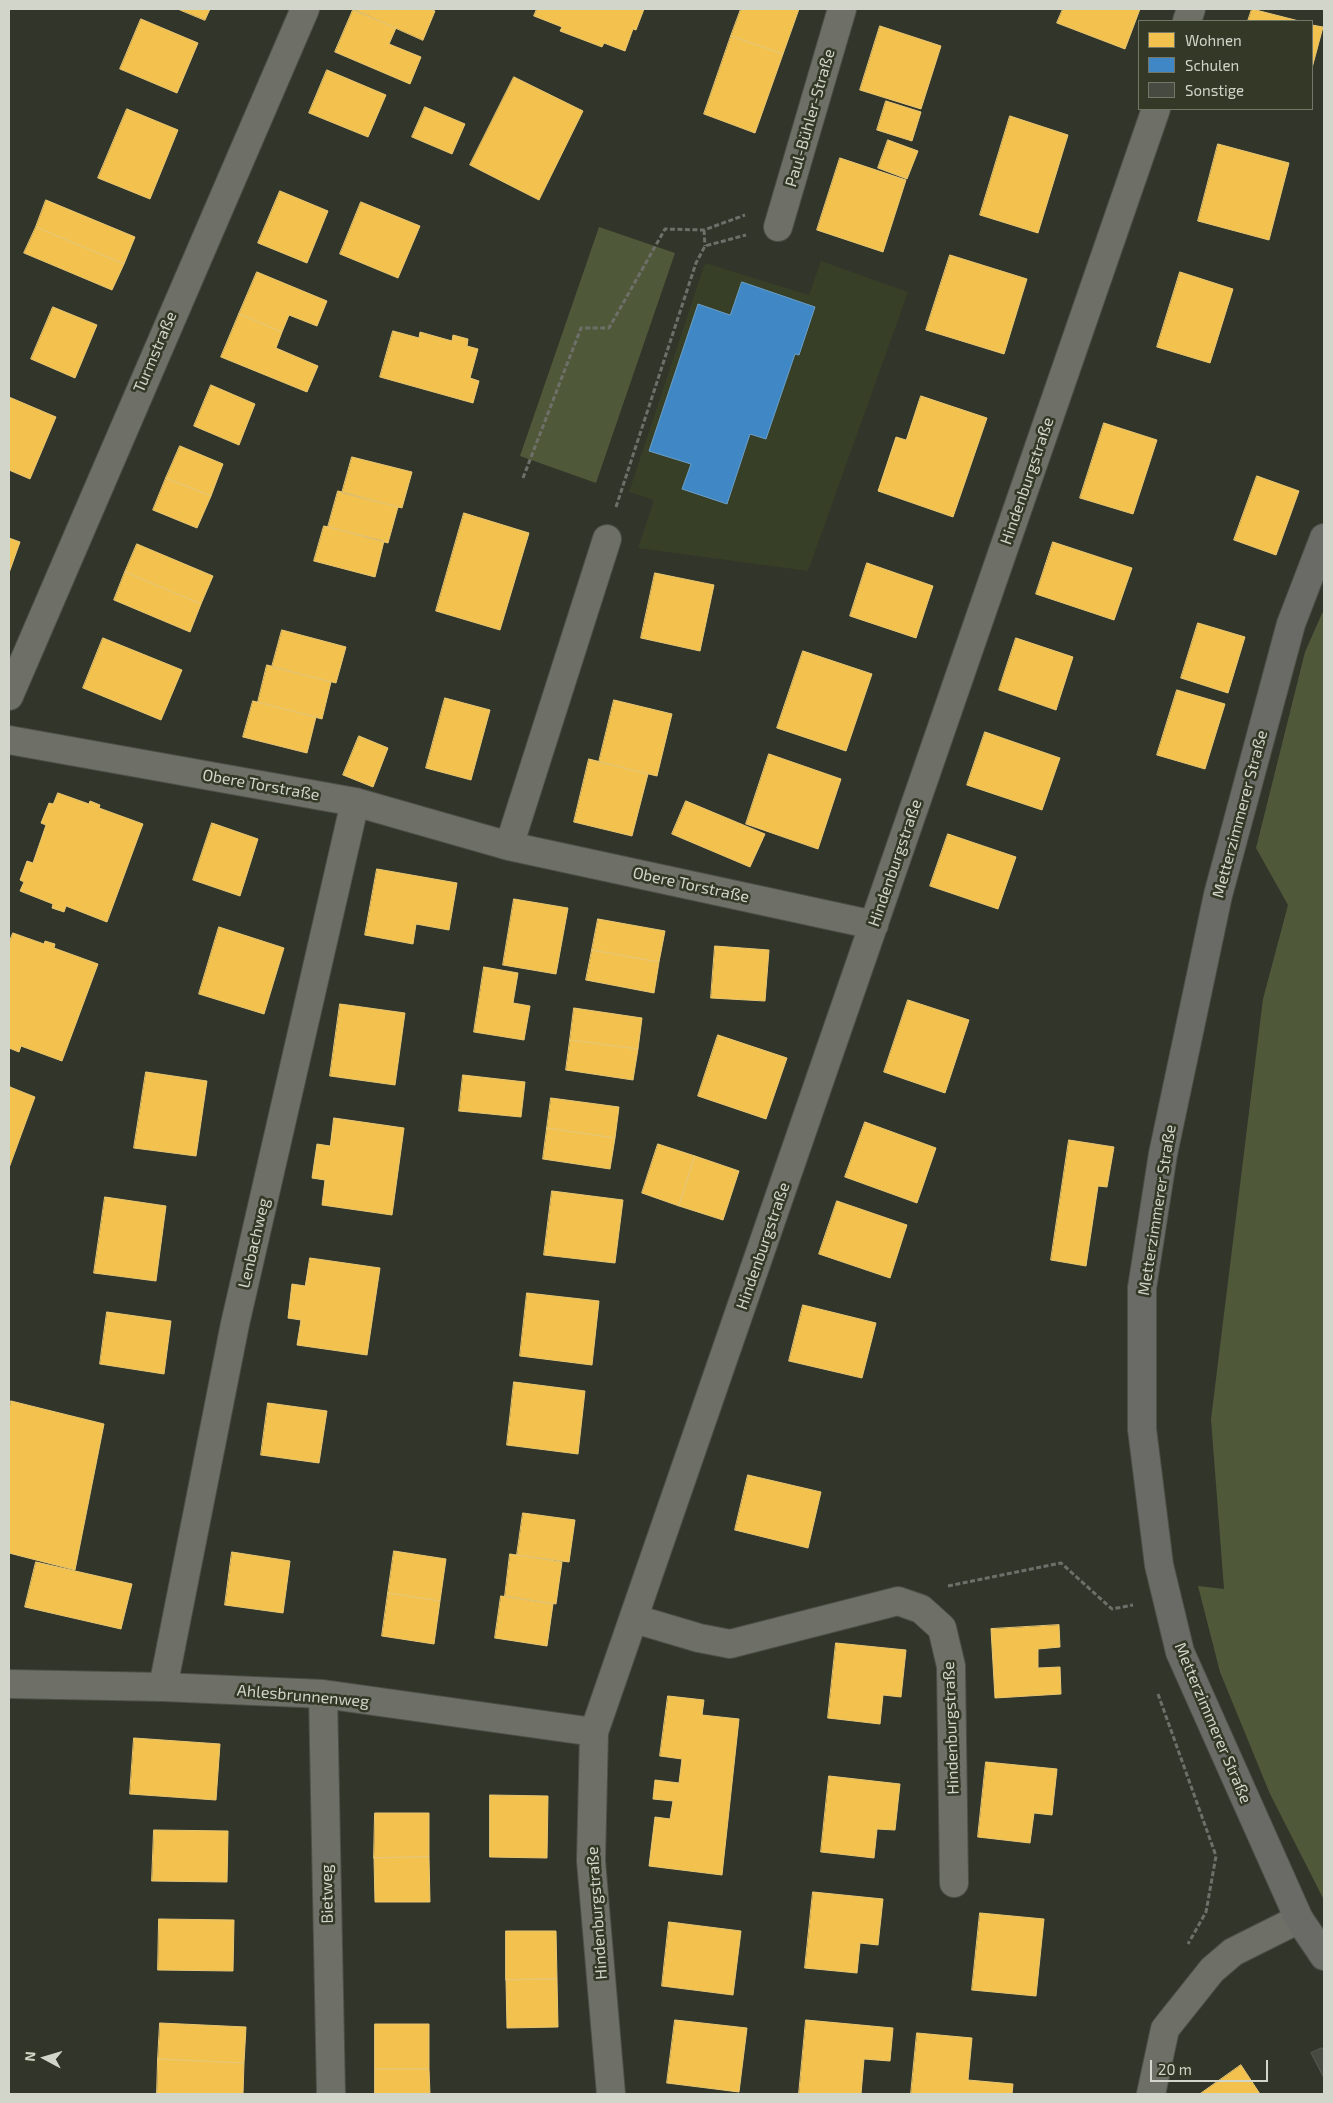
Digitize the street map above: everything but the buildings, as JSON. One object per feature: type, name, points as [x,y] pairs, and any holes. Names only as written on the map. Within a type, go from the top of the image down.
[{"type":"main road","name":"Metterzimmerer Straße","points":[[1324,538],[1291,624],[1218,894],[1163,1154],[1142,1288],[1142,1429],[1159,1565],[1180,1652],[1299,1919],[1324,1956]]},
{"type":"street","name":"Turmstraße","points":[[9,696],[305,9]]},
{"type":"street","name":"Paul-Bühler-Straße","points":[[779,225],[842,9]]},
{"type":"street","name":"Hindenburgstraße","points":[[611,2094],[591,1860],[594,1732],[635,1619],[1156,110]]},
{"type":"street","points":[[509,846],[606,539]]},
{"type":"street","name":"Obere Torstraße","points":[[9,740],[355,802],[509,846],[874,925]]},
{"type":"street","name":"Lenbachweg","points":[[163,1687],[235,1324],[355,802]]},
{"type":"street","name":"Hindenburgstraße","points":[[635,1619],[699,1638],[730,1644],[898,1601],[921,1608],[942,1628],[951,1666],[954,1884]]},
{"type":"street","name":"Ahlesbrunnenweg","points":[[9,1684],[163,1687],[323,1694],[594,1732]]},
{"type":"street","name":"Bietweg","points":[[323,1694],[331,2094]]},
{"type":"street","points":[[1151,2094],[1165,2029],[1212,1970],[1233,1952],[1299,1919]]},
{"type":"path","points":[[523,478],[581,328],[609,328],[665,229],[704,230],[747,214],[779,225]]},
{"type":"path","points":[[704,246],[779,225]]},
{"type":"path","points":[[622,490],[696,263],[704,246],[704,230]]},
{"type":"path","points":[[944,1587],[1061,1564],[1112,1609],[1132,1605]]},
{"type":"shaded area","points":[[599,227],[675,253],[596,483],[520,456]]},
{"type":"shaded area","points":[[821,261],[908,292],[808,571],[638,548],[654,500],[629,492],[705,263],[809,295]]},
{"type":"shaded area","points":[[1324,609],[1324,1900],[1270,1794],[1220,1672],[1198,1586],[1224,1589],[1211,1419],[1263,999],[1288,905],[1256,848],[1305,652]]}]
